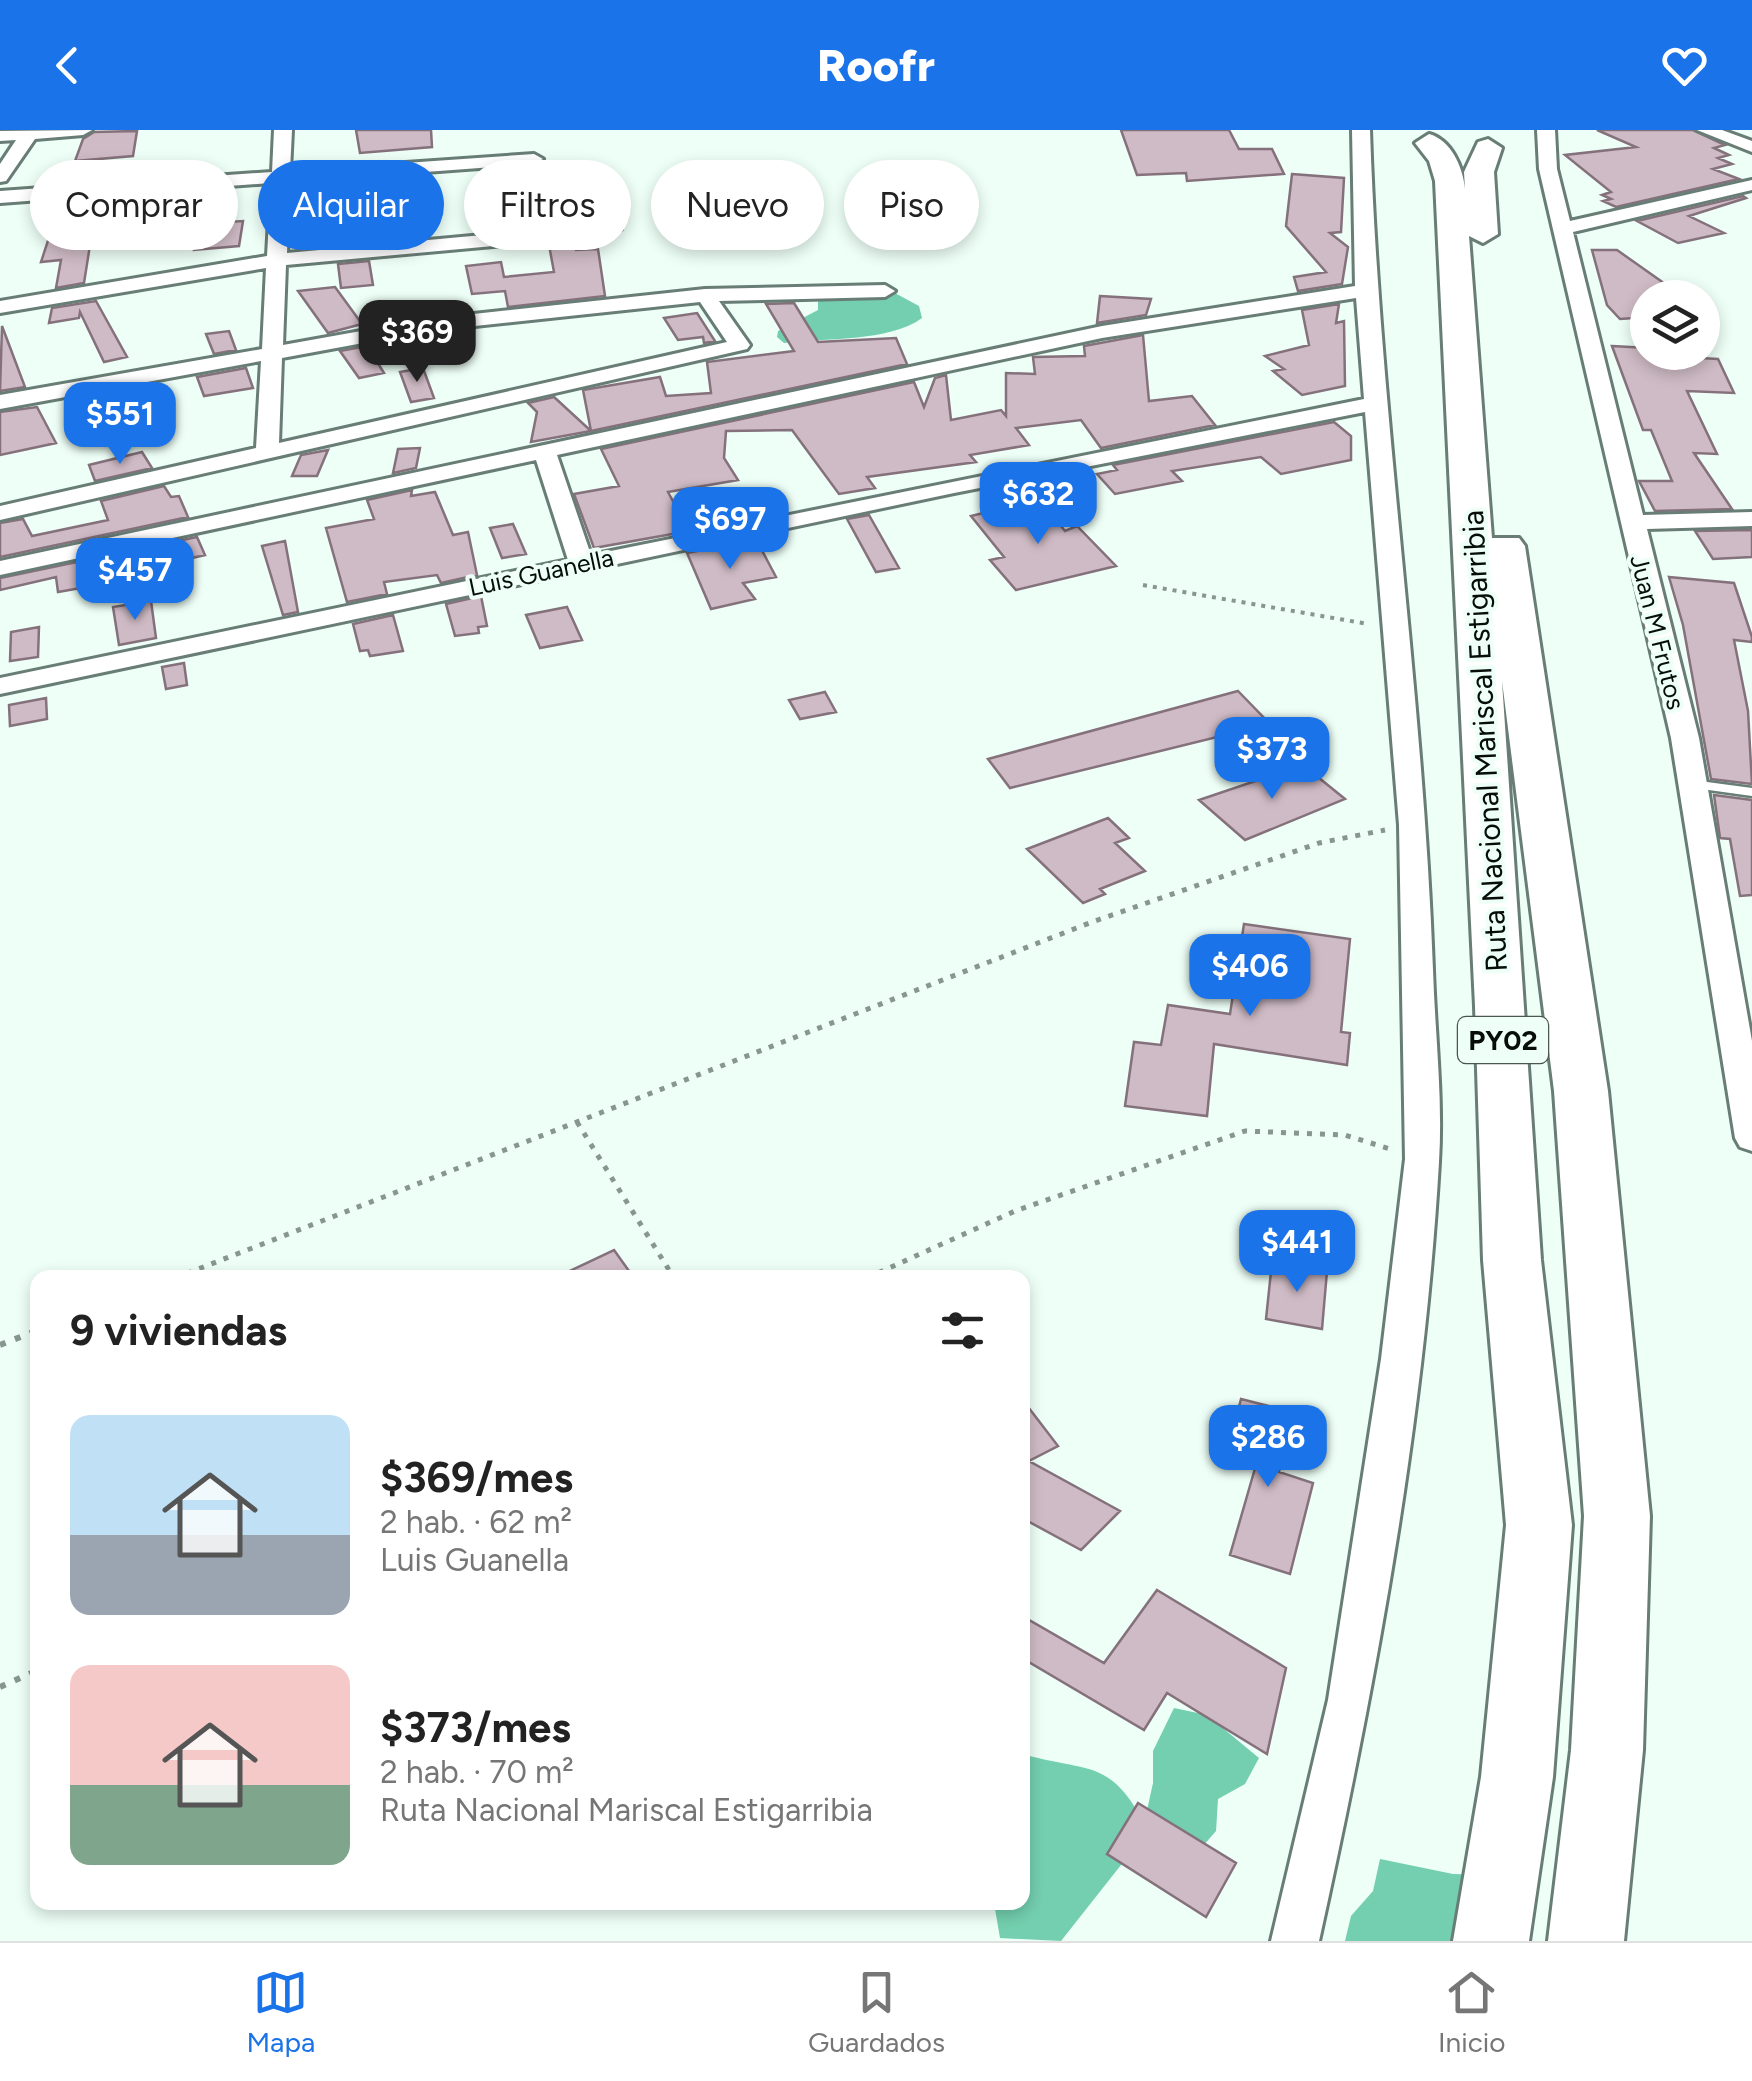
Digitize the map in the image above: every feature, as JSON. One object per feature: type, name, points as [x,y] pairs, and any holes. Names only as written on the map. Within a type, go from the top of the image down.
[{"type":"highway","name":"PY02","points":[[1386,134],[1503,139]]},
{"type":"highway","name":"Ruta Nacional Mariscal Estigarribia","points":[[1386,134],[1443,160],[1450,182],[1499,967],[1512,1260],[1540,1525],[1517,1776],[1490,1941]]},
{"type":"highway","name":"Ruta Nacional Mariscal Estigarribia","points":[[1503,139],[1479,172],[1497,484],[1581,1090],[1617,1516],[1607,1750],[1586,1941]]},
{"type":"street","points":[[0,136],[83,130]]},
{"type":"street","points":[[283,160],[284,130]]},
{"type":"street","name":"Juan M Frutos","points":[[1546,130],[1548,169],[1692,784],[1752,1138]]},
{"type":"street","points":[[1706,130],[1752,147]]},
{"type":"street","points":[[0,178],[29,134]]},
{"type":"street","points":[[1295,1941],[1350,1700],[1400,1359],[1422,1159],[1412,825],[1365,290],[1386,134]]},
{"type":"street","points":[[444,165],[534,159]]},
{"type":"street","points":[[0,197],[258,179]]},
{"type":"street","points":[[1564,228],[1752,185]]},
{"type":"street","points":[[0,307],[280,260],[464,243]]},
{"type":"street","points":[[266,453],[270,352],[280,250]]},
{"type":"street","points":[[0,568],[1102,332],[1365,290]]},
{"type":"street","points":[[0,402],[428,325],[705,294],[886,291]]},
{"type":"street","points":[[0,514],[740,345],[705,294]]},
{"type":"street","name":"Luis Guanella","points":[[0,686],[581,563],[1377,404]]},
{"type":"street","points":[[544,450],[581,563]]},
{"type":"street","points":[[1630,522],[1752,519]]},
{"type":"lane","points":[[1692,784],[1752,792]]},
{"type":"path","points":[[1143,585],[1396,628]]},
{"type":"path","points":[[195,1270],[1092,922],[1319,843],[1412,825]]},
{"type":"path","points":[[577,1122],[669,1270]]},
{"type":"path","points":[[884,1270],[1015,1211],[1245,1131],[1346,1135],[1422,1159]]},
{"type":"path","points":[[0,1345],[30,1333]]},
{"type":"path","points":[[0,1688],[30,1674]]},
{"type":"green space","points":[[891,291],[919,306],[922,318],[892,331],[855,338],[784,343],[777,337],[778,331],[818,310],[818,299],[826,294]]},
{"type":"green space","points":[[1174,1708],[1207,1715],[1259,1758],[1245,1784],[1218,1799],[1216,1831],[1196,1854],[1146,1815],[1153,1783],[1153,1751]]},
{"type":"green space","points":[[1030,1756],[1107,1777],[1119,1787],[1144,1823],[1132,1851],[1061,1941],[1000,1938],[995,1910],[1030,1910]]},
{"type":"green space","points":[[1380,1859],[1453,1874],[1487,1875],[1493,1941],[1345,1941],[1351,1916],[1373,1891]]},
{"type":"building","points":[[356,130],[431,130],[432,147],[360,153]]},
{"type":"building","points":[[1121,130],[1229,130],[1239,149],[1272,149],[1284,174],[1187,181],[1186,173],[1137,175]]},
{"type":"building","points":[[1597,130],[1693,130],[1725,145],[1714,148],[1729,155],[1718,158],[1732,164],[1713,169],[1739,179],[1616,207],[1603,201],[1611,199],[1602,195],[1611,192],[1565,155],[1636,147]]},
{"type":"building","points":[[137,131],[133,156],[75,160],[83,139],[94,132]]},
{"type":"building","points":[[1292,174],[1344,178],[1341,232],[1330,233],[1348,247],[1342,284],[1298,291],[1294,277],[1326,272],[1286,226]]},
{"type":"building","points":[[1746,198],[1689,216],[1724,233],[1678,243],[1637,221]]},
{"type":"building","points":[[238,221],[243,221],[238,246]]},
{"type":"building","points":[[45,250],[89,250],[84,283],[56,288],[61,260],[41,262]]},
{"type":"building","points":[[550,250],[598,250],[605,296],[508,307],[505,291],[472,294],[466,266],[501,262],[504,277],[554,272]]},
{"type":"building","points":[[1592,250],[1617,250],[1660,280],[1630,280],[1630,318],[1620,319],[1607,305]]},
{"type":"building","points":[[369,261],[373,285],[341,288],[338,264]]},
{"type":"building","points":[[335,287],[362,324],[328,333],[298,291]]},
{"type":"building","points":[[1100,296],[1151,299],[1146,315],[1097,323]]},
{"type":"building","points":[[96,301],[127,357],[104,362],[80,312],[79,318],[49,323],[52,308]]},
{"type":"building","points":[[794,303],[818,342],[896,338],[907,364],[591,431],[583,390],[660,377],[666,396],[711,393],[707,362],[794,351],[766,304]]},
{"type":"building","points":[[1339,304],[1336,323],[1344,321],[1345,386],[1302,395],[1273,371],[1284,369],[1265,356],[1309,345],[1302,310]]},
{"type":"building","points":[[697,313],[715,341],[704,343],[703,337],[678,340],[664,318]]},
{"type":"building","points":[[2,326],[25,387],[0,391]]},
{"type":"building","points":[[229,331],[236,350],[214,354],[206,334]]},
{"type":"building","points":[[1143,335],[1149,401],[1192,396],[1215,425],[1101,448],[1081,420],[1016,428],[1029,445],[970,455],[976,462],[867,477],[875,488],[839,494],[792,430],[726,431],[724,458],[738,480],[668,492],[689,531],[594,548],[574,494],[619,486],[601,449],[914,382],[924,407],[935,378],[946,375],[951,420],[1001,410],[1006,416],[1006,373],[1035,374],[1033,357],[1085,356],[1084,346]]},
{"type":"building","points":[[367,346],[384,373],[359,378],[340,351]]},
{"type":"building","points":[[1612,346],[1630,347],[1630,370],[1720,370],[1720,363],[1734,393],[1687,391],[1717,454],[1694,453],[1732,509],[1655,511],[1639,481],[1672,481],[1651,430],[1643,430]]},
{"type":"building","points":[[246,368],[253,388],[204,396],[197,377]]},
{"type":"building","points":[[423,368],[434,398],[411,402],[400,372]]},
{"type":"building","points":[[554,397],[591,431],[531,442],[537,412],[528,403]]},
{"type":"building","points":[[37,407],[56,443],[0,455],[0,412]]},
{"type":"building","points":[[1334,422],[1351,436],[1351,460],[1281,474],[1261,457],[1172,471],[1182,481],[1115,494],[1097,474],[1117,470],[1113,465]]},
{"type":"building","points":[[420,448],[416,468],[393,473],[398,449]]},
{"type":"building","points":[[328,450],[317,476],[292,476],[301,455]]},
{"type":"building","points":[[142,452],[152,468],[95,481],[89,465]]},
{"type":"building","points":[[164,486],[171,497],[179,496],[188,517],[0,557],[0,523],[23,519],[32,536],[108,520],[101,501]]},
{"type":"building","points":[[412,490],[411,496],[435,492],[453,535],[468,532],[477,575],[441,583],[437,575],[384,582],[387,594],[347,602],[326,528],[374,519],[367,500]]},
{"type":"building","points":[[1032,501],[1050,523],[1057,521],[1065,531],[1077,526],[1116,566],[1016,590],[990,560],[1004,557],[971,516]]},
{"type":"building","points":[[869,515],[899,568],[876,572],[847,519]]},
{"type":"building","points":[[513,524],[526,554],[502,558],[490,528]]},
{"type":"building","points":[[1752,530],[1752,557],[1713,559],[1695,531]]},
{"type":"building","points":[[197,537],[205,555],[183,560],[179,551],[79,570],[81,588],[58,592],[56,577],[0,590],[0,578]]},
{"type":"building","points":[[756,539],[776,577],[743,583],[755,599],[711,609],[687,553]]},
{"type":"building","points":[[285,541],[298,612],[283,615],[262,546]]},
{"type":"building","points":[[1669,577],[1734,583],[1752,637],[1752,642],[1734,640],[1748,711],[1752,784],[1711,779],[1683,625]]},
{"type":"building","points":[[481,596],[487,626],[478,627],[479,633],[455,636],[446,604]]},
{"type":"building","points":[[151,601],[156,638],[119,645],[113,607]]},
{"type":"building","points":[[567,607],[582,640],[540,648],[526,615]]},
{"type":"building","points":[[393,615],[403,651],[370,656],[368,650],[360,651],[353,624]]},
{"type":"building","points":[[39,627],[38,657],[10,661],[11,632]]},
{"type":"building","points":[[184,663],[187,685],[166,689],[162,667]]},
{"type":"building","points":[[1238,691],[1270,724],[1010,788],[988,759]]},
{"type":"building","points":[[825,692],[836,712],[800,719],[789,700]]},
{"type":"building","points":[[46,698],[47,719],[10,726],[9,705]]},
{"type":"building","points":[[1303,765],[1345,799],[1245,840],[1199,800]]},
{"type":"building","points":[[1714,795],[1752,800],[1752,895],[1740,896],[1730,839],[1720,838]]},
{"type":"building","points":[[1108,818],[1129,838],[1115,843],[1145,871],[1100,889],[1105,894],[1083,903],[1027,849]]},
{"type":"building","points":[[1244,924],[1350,939],[1341,1032],[1350,1033],[1347,1065],[1214,1044],[1207,1116],[1125,1106],[1134,1042],[1161,1045],[1168,1005],[1230,1014]]},
{"type":"building","points":[[614,1250],[628,1270],[572,1270]]},
{"type":"building","points":[[1272,1262],[1327,1271],[1322,1329],[1266,1319]]},
{"type":"building","points":[[1241,1399],[1292,1412],[1279,1472],[1313,1483],[1290,1574],[1230,1555],[1258,1458],[1228,1450]]},
{"type":"building","points":[[1030,1409],[1058,1446],[1030,1460]]},
{"type":"building","points":[[1030,1462],[1120,1511],[1081,1550],[1030,1522]]},
{"type":"building","points":[[1157,1590],[1286,1668],[1267,1754],[1167,1693],[1144,1730],[1030,1663],[1030,1621],[1104,1663]]},
{"type":"building","points":[[1138,1803],[1236,1863],[1206,1917],[1107,1854]]}]
